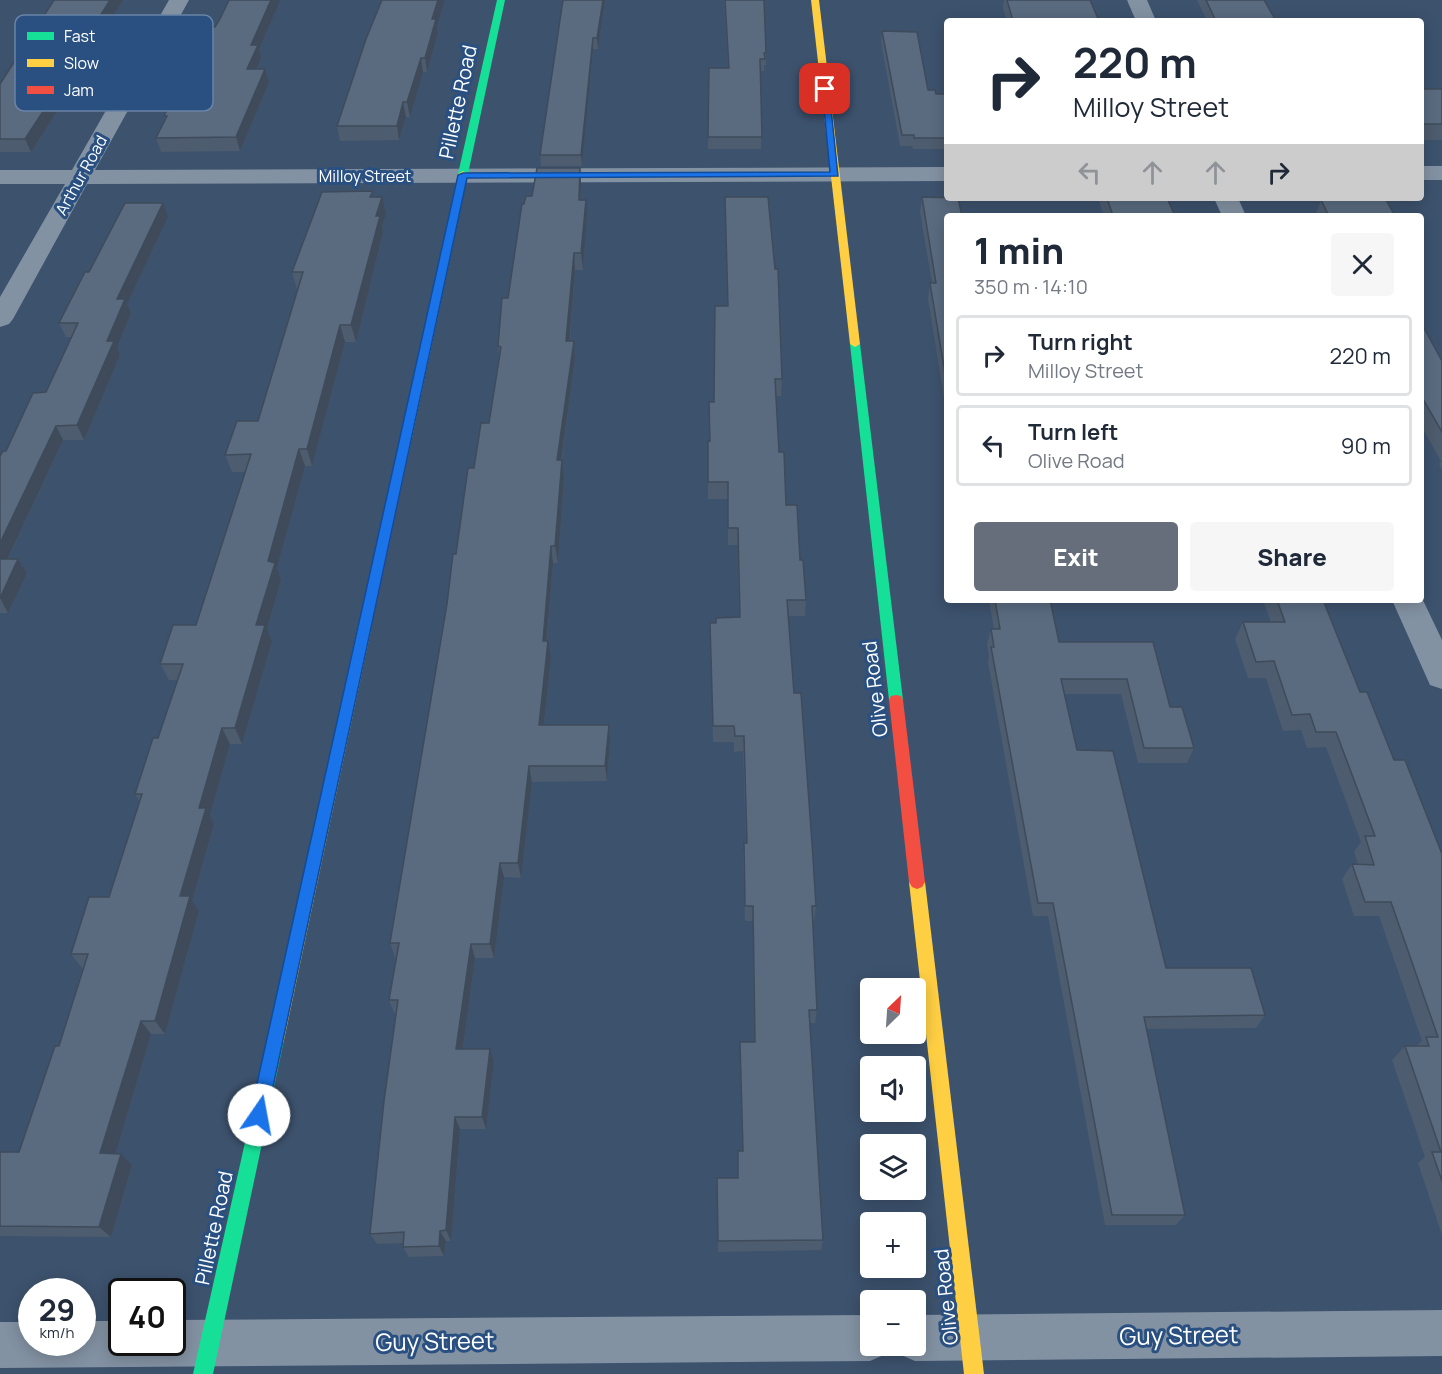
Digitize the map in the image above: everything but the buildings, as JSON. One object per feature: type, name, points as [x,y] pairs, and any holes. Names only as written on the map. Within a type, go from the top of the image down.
[{"type":"street","name":"Arthur Road","points":[[171,15],[179,0]]},
{"type":"street","name":"Pillette Road","points":[[206,1359],[501,0]]},
{"type":"street","name":"Olive Road","points":[[815,0],[972,1356]]},
{"type":"street","points":[[1137,0],[1145,18]]},
{"type":"street","name":"Arthur Road","points":[[0,319],[117,111]]},
{"type":"street","points":[[1424,173],[1442,173]]},
{"type":"street","name":"Milloy Street","points":[[0,177],[944,174]]},
{"type":"street","points":[[1409,603],[1442,676]]},
{"type":"street","name":"Guy Street","points":[[926,1341],[972,1356],[1442,1333]]},
{"type":"street","name":"Guy Street","points":[[0,1345],[206,1359],[860,1338]]},
{"type":"traffic: fast","points":[[463,174],[501,0]]},
{"type":"traffic: fast","points":[[855,344],[896,700]]},
{"type":"traffic: fast","points":[[203,1374],[276,1040]]},
{"type":"traffic: slow","points":[[815,0],[855,344]]},
{"type":"traffic: slow","points":[[406,438],[463,174]]},
{"type":"traffic: slow","points":[[276,1040],[364,630]]},
{"type":"traffic: slow","points":[[917,882],[974,1374]]},
{"type":"traffic: jam","points":[[364,630],[406,438]]},
{"type":"traffic: jam","points":[[896,700],[917,882]]},
{"type":"route","points":[[259,1115],[463,175],[835,174],[825,89]]}]
